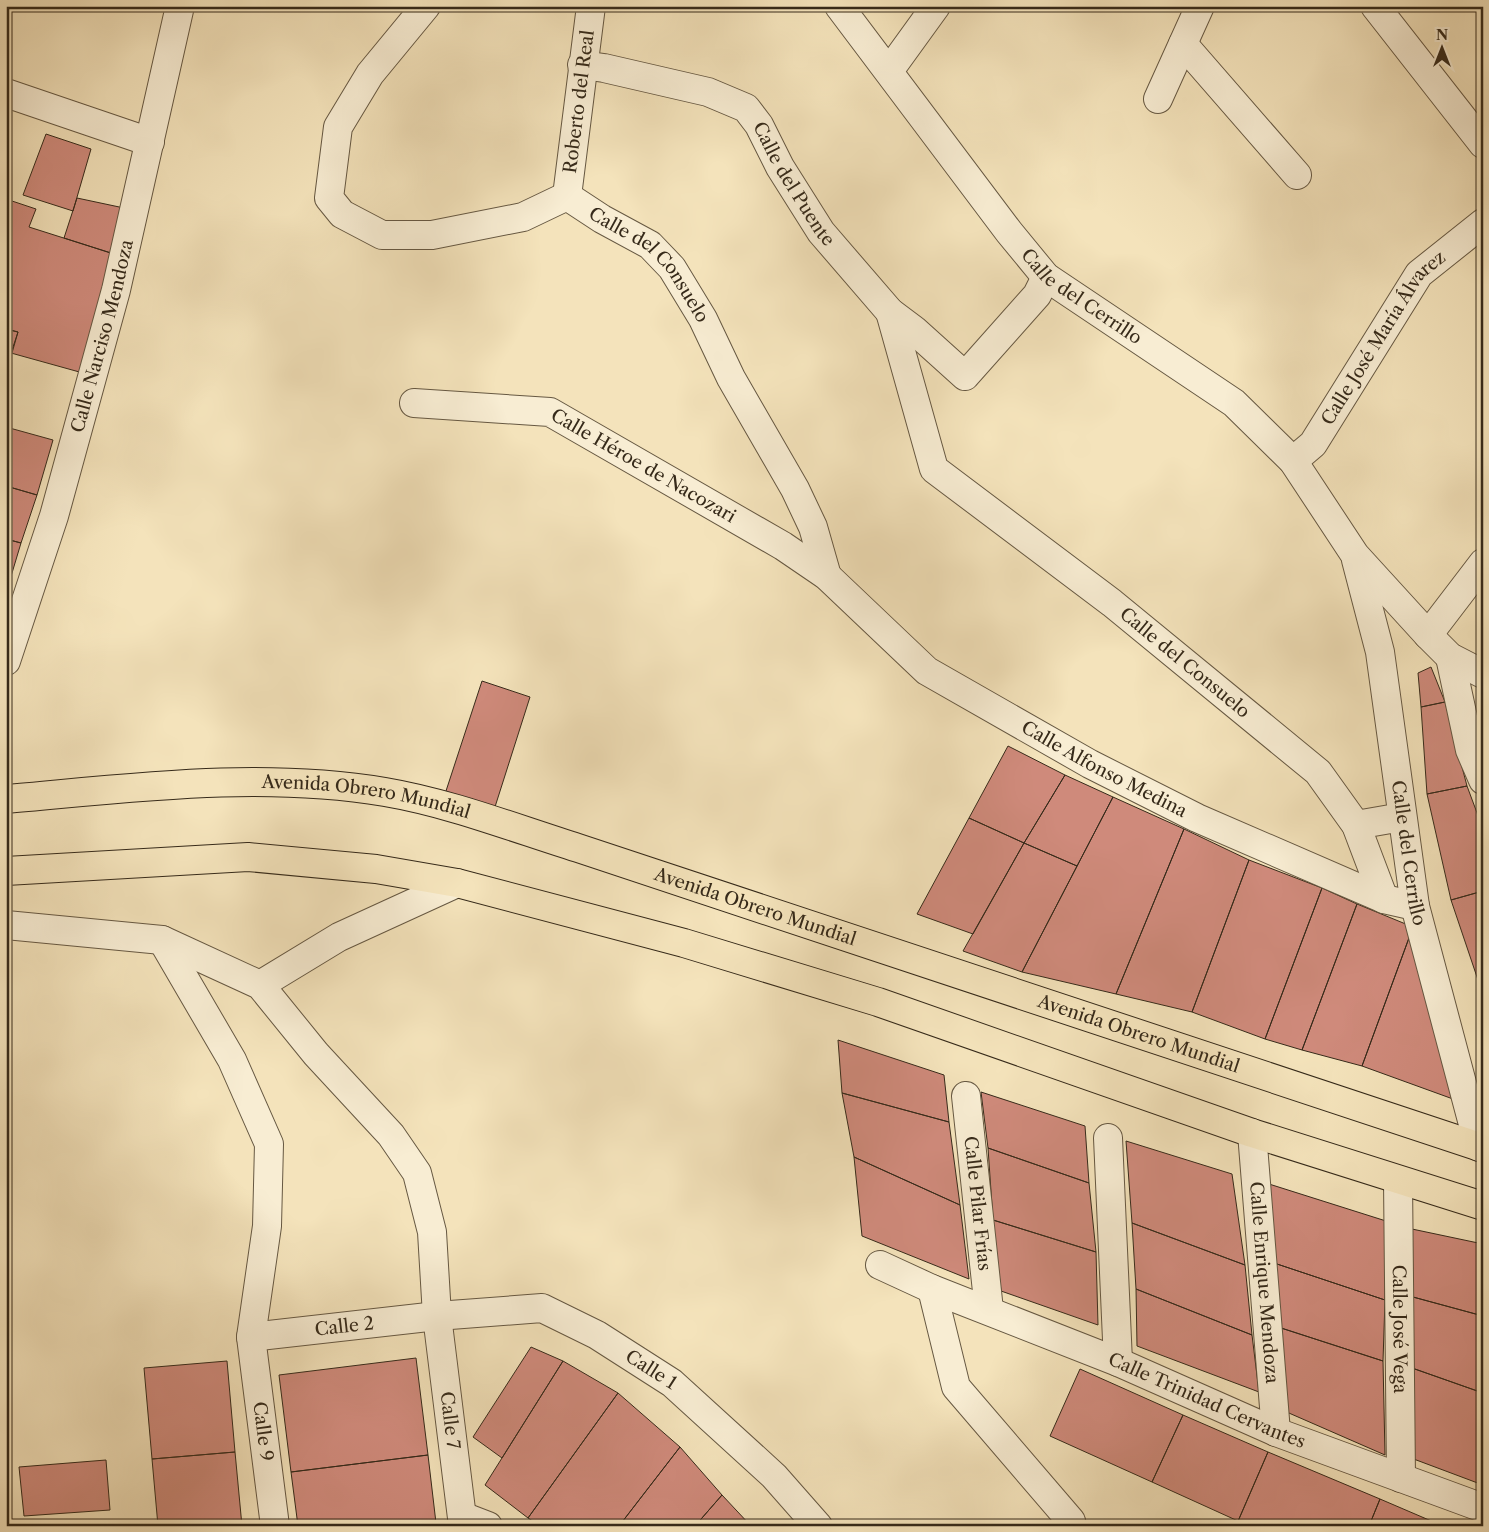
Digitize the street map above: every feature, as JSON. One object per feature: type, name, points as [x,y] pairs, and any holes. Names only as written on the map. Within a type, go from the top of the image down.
[{"type":"main road","name":"Avenida Obrero Mundial","points":[[6,799],[202,782],[282,781],[385,792],[442,806],[578,848],[1481,1148]]},
{"type":"main road","points":[[6,871],[248,857],[376,868],[457,882],[684,943],[878,1002],[1252,1133],[1483,1206]]},
{"type":"street","name":"Calle Narciso Mendoza","points":[[6,662],[54,516],[116,290],[180,6]]},
{"type":"street","name":"Calle del Consuelo","points":[[426,6],[370,74],[338,127],[329,198],[342,214],[382,235],[432,235],[523,217],[567,196],[602,219],[650,246],[672,268],[703,318],[731,378],[795,489],[813,527],[827,576]]},
{"type":"street","name":"Roberto del Real","points":[[567,196],[582,65],[591,6]]},
{"type":"street","name":"Calle del Cerrillo","points":[[839,6],[1009,232],[1046,276],[1234,404],[1293,462],[1355,555],[1428,636],[1450,657],[1483,674]]},
{"type":"street","points":[[889,72],[936,6]]},
{"type":"street","points":[[1158,99],[1200,6]]},
{"type":"street","points":[[1375,6],[1483,144]]},
{"type":"street","points":[[1183,44],[1297,174]]},
{"type":"street","name":"Calle del Puente","points":[[582,65],[604,68],[708,92],[746,108],[759,125],[780,167],[821,232],[890,312],[914,330],[965,376],[1037,295],[1046,276]]},
{"type":"street","points":[[6,93],[150,142]]},
{"type":"street","name":"Calle José María Álvarez","points":[[1293,462],[1313,444],[1419,274],[1483,223]]},
{"type":"street","name":"Calle del Consuelo","points":[[890,312],[934,469],[1112,603],[1318,772],[1356,824],[1384,899]]},
{"type":"street","name":"Calle Héroe de Nacozari","points":[[414,403],[550,412],[783,546],[827,576]]},
{"type":"street","name":"Calle del Cerrillo","points":[[1355,555],[1380,652],[1415,906],[1481,1148]]},
{"type":"street","points":[[1428,636],[1483,563]]},
{"type":"street","name":"Calle Alfonso Medina","points":[[827,576],[927,671],[1090,764],[1197,818],[1384,899],[1415,906]]},
{"type":"street","points":[[1450,657],[1470,750],[1483,780]]},
{"type":"street","points":[[1356,824],[1402,817]]},
{"type":"street","points":[[6,925],[162,940],[260,984],[339,937],[457,882]]},
{"type":"street","name":"Calle 9","points":[[162,940],[232,1060],[269,1144],[267,1226],[251,1337],[275,1526]]},
{"type":"street","name":"Calle 7","points":[[260,984],[316,1054],[391,1135],[417,1173],[432,1232],[437,1316],[463,1521]]},
{"type":"street","name":"Calle Pilar Frías","points":[[966,1096],[989,1310]]},
{"type":"street","name":"Calle Enrique Mendoza","points":[[1252,1133],[1276,1432]]},
{"type":"street","points":[[1108,1138],[1118,1362]]},
{"type":"street","name":"Calle José Vega","points":[[1398,1180],[1401,1478]]},
{"type":"street","name":"Calle Trinidad Cervantes","points":[[880,1265],[932,1289],[1118,1362],[1276,1432],[1483,1508]]},
{"type":"street","points":[[932,1289],[956,1387],[1074,1524]]},
{"type":"street","name":"Calle 1","points":[[437,1316],[542,1308],[597,1335],[672,1383],[774,1476],[818,1526]]},
{"type":"street","name":"Calle 2","points":[[251,1337],[437,1316]]},
{"type":"street","points":[[463,1521],[488,1526]]},
{"type":"building","points":[[46,134],[91,149],[73,211],[23,195]]},
{"type":"building","points":[[77,198],[124,208],[114,254],[64,238]]},
{"type":"building","points":[[6,199],[36,209],[29,227],[114,254],[83,373],[11,353],[18,332],[6,329]]},
{"type":"building","points":[[6,329],[18,332],[6,374]]},
{"type":"building","points":[[6,427],[53,440],[37,495],[6,486]]},
{"type":"building","points":[[6,486],[37,495],[21,543],[6,539]]},
{"type":"building","points":[[6,539],[21,543],[6,593]]},
{"type":"building","points":[[1431,667],[1445,702],[1421,707],[1418,673]]},
{"type":"building","points":[[482,681],[530,697],[494,810],[445,794]]},
{"type":"building","points":[[1445,702],[1467,786],[1427,794],[1421,707]]},
{"type":"building","points":[[1008,746],[1065,775],[1024,843],[969,818]]},
{"type":"building","points":[[1065,775],[1113,797],[1077,866],[1024,843]]},
{"type":"building","points":[[1467,786],[1483,829],[1483,891],[1451,900],[1427,794]]},
{"type":"building","points":[[1113,797],[1184,829],[1116,994],[1022,972]]},
{"type":"building","points":[[969,818],[1024,843],[973,934],[917,914]]},
{"type":"building","points":[[1184,829],[1249,860],[1192,1012],[1116,994]]},
{"type":"building","points":[[1024,843],[1077,866],[1022,972],[963,951]]},
{"type":"building","points":[[1249,860],[1322,888],[1265,1039],[1192,1012]]},
{"type":"building","points":[[1322,888],[1357,904],[1302,1050],[1265,1039]]},
{"type":"building","points":[[1483,891],[1483,982],[1479,983],[1451,900]]},
{"type":"building","points":[[1357,904],[1413,927],[1362,1066],[1302,1050]]},
{"type":"building","points":[[1413,927],[1453,1099],[1362,1066]]},
{"type":"building","points":[[838,1040],[944,1075],[949,1122],[842,1093]]},
{"type":"building","points":[[981,1092],[1085,1126],[1089,1183],[988,1148]]},
{"type":"building","points":[[842,1093],[949,1122],[960,1205],[854,1157]]},
{"type":"building","points":[[1126,1141],[1232,1174],[1245,1265],[1132,1223]]},
{"type":"building","points":[[988,1148],[1089,1183],[1096,1252],[993,1220]]},
{"type":"building","points":[[854,1157],[960,1205],[969,1279],[862,1236]]},
{"type":"building","points":[[1269,1184],[1386,1221],[1385,1300],[1274,1263]]},
{"type":"building","points":[[993,1220],[1096,1252],[1098,1325],[1001,1291]]},
{"type":"building","points":[[1132,1223],[1245,1265],[1252,1335],[1136,1289]]},
{"type":"building","points":[[1412,1229],[1483,1244],[1483,1316],[1413,1297]]},
{"type":"building","points":[[1274,1263],[1385,1300],[1383,1361],[1278,1327]]},
{"type":"building","points":[[1136,1289],[1252,1335],[1259,1392],[1137,1346]]},
{"type":"building","points":[[1413,1297],[1483,1316],[1483,1393],[1412,1368]]},
{"type":"building","points":[[1278,1327],[1383,1361],[1385,1455],[1282,1410]]},
{"type":"building","points":[[531,1347],[563,1361],[502,1458],[473,1437]]},
{"type":"building","points":[[416,1358],[428,1455],[291,1472],[279,1375]]},
{"type":"building","points":[[227,1361],[235,1452],[152,1459],[144,1368]]},
{"type":"building","points":[[563,1361],[618,1393],[528,1518],[485,1485]]},
{"type":"building","points":[[1412,1368],[1483,1393],[1483,1485],[1411,1458]]},
{"type":"building","points":[[1080,1369],[1183,1415],[1152,1482],[1050,1436]]},
{"type":"building","points":[[618,1393],[680,1447],[619,1526],[540,1526],[528,1518]]},
{"type":"building","points":[[1183,1415],[1268,1452],[1238,1521],[1152,1482]]},
{"type":"building","points":[[680,1447],[722,1495],[695,1526],[619,1526]]},
{"type":"building","points":[[235,1452],[242,1526],[158,1526],[152,1459]]},
{"type":"building","points":[[1268,1452],[1380,1499],[1369,1526],[1236,1526]]},
{"type":"building","points":[[428,1455],[436,1523],[415,1526],[298,1526],[291,1472]]},
{"type":"building","points":[[106,1460],[110,1510],[24,1516],[19,1467]]},
{"type":"building","points":[[722,1495],[751,1526],[695,1526]]},
{"type":"building","points":[[1380,1499],[1443,1526],[1369,1526]]}]
